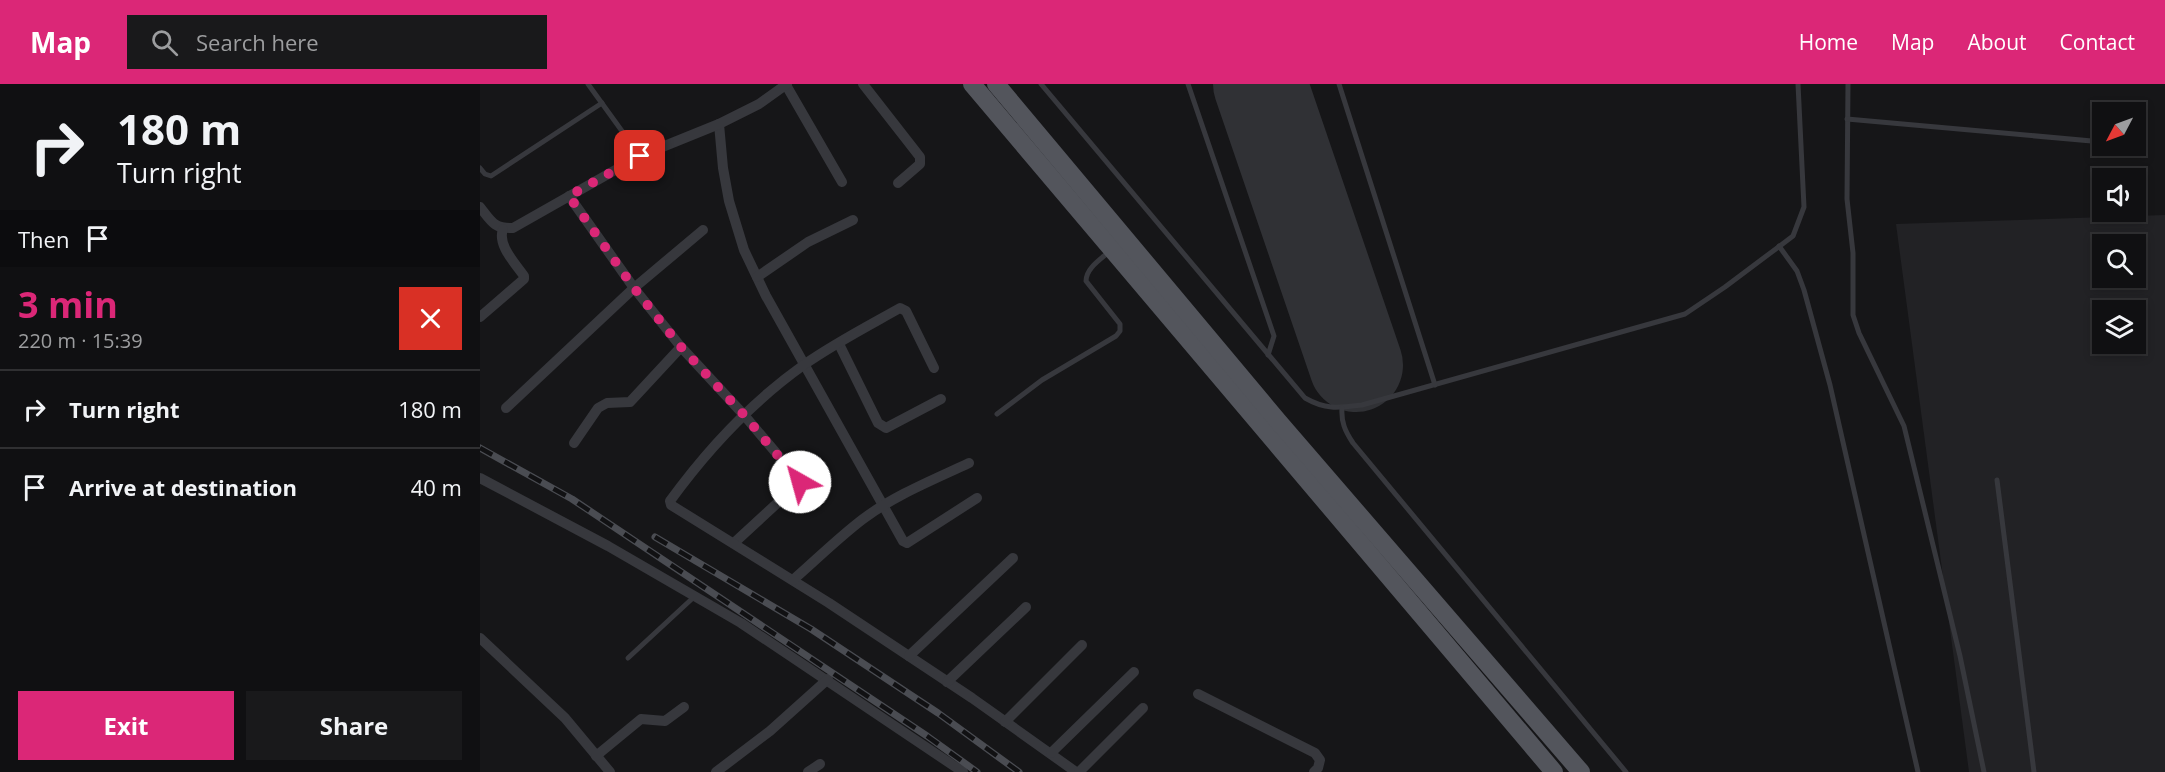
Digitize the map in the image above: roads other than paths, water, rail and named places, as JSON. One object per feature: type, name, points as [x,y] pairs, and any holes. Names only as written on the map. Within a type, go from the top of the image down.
[{"type":"main road","points":[[972,84],[1554,772]]},
{"type":"main road","points":[[996,84],[1278,421],[1581,772]]},
{"type":"street","points":[[863,84],[920,157],[920,164],[898,183]]},
{"type":"street","points":[[481,210],[493,224],[503,228],[513,228],[640,156],[720,124],[759,104],[787,85],[842,182]]},
{"type":"street","points":[[720,124],[723,168],[729,201],[744,250],[903,541],[907,543],[977,498]]},
{"type":"street","points":[[569,196],[634,288],[681,347],[744,415],[800,482],[734,543]]},
{"type":"street","points":[[757,277],[808,242],[853,220]]},
{"type":"street","points":[[480,317],[524,279],[503,244],[501,233],[503,228]]},
{"type":"street","points":[[506,408],[634,288],[703,230]]},
{"type":"street","points":[[934,368],[903,309],[900,308],[805,365],[744,415],[693,470],[670,501],[672,506],[793,580],[909,656],[1077,772],[1143,708]]},
{"type":"street","points":[[838,344],[882,427],[886,428],[941,399]]},
{"type":"street","points":[[574,443],[598,408],[608,403],[630,402],[681,347]]},
{"type":"street","points":[[793,580],[862,520],[882,506],[969,463]]},
{"type":"street","points":[[480,478],[608,546],[741,623],[963,772]]},
{"type":"street","points":[[909,656],[1013,558]]},
{"type":"street","points":[[947,682],[1026,607]]},
{"type":"street","points":[[480,638],[565,718],[610,772]]},
{"type":"street","points":[[1005,722],[1082,645]]},
{"type":"street","points":[[1051,753],[1134,672]]},
{"type":"street","points":[[716,772],[770,731],[828,680]]},
{"type":"street","points":[[1198,694],[1315,753],[1320,760],[1314,772]]},
{"type":"street","points":[[596,756],[641,719],[665,721],[684,708]]},
{"type":"street","points":[[808,772],[820,764]]},
{"type":"lane","points":[[588,84],[640,156]]},
{"type":"lane","points":[[1041,84],[1305,398],[1317,405],[1334,409],[1362,405],[1685,314],[1725,287],[1793,236],[1804,207],[1798,84]]},
{"type":"lane","points":[[1188,84],[1274,336],[1268,355]]},
{"type":"lane","points":[[1339,84],[1435,385]]},
{"type":"lane","points":[[1848,84],[1847,199],[1853,253],[1853,315],[1859,333],[1905,426],[1947,601],[1984,772]]},
{"type":"lane","points":[[480,168],[490,176],[602,103]]},
{"type":"lane","points":[[1847,119],[2092,141]]},
{"type":"lane","points":[[1779,246],[1797,271],[1804,290],[1830,385],[1918,772]]},
{"type":"lane","points":[[997,414],[1036,384],[1116,336],[1120,331],[1120,324],[1086,281],[1089,270],[1112,249]]},
{"type":"lane","points":[[1342,408],[1341,418],[1345,431],[1353,443],[1626,772]]},
{"type":"lane","points":[[1997,480],[2034,772]]},
{"type":"lane","points":[[628,657],[695,596]]},
{"type":"railway","points":[[480,448],[572,499],[927,736],[977,772]]},
{"type":"railway","points":[[655,537],[811,629],[938,713],[1019,772]]}]
